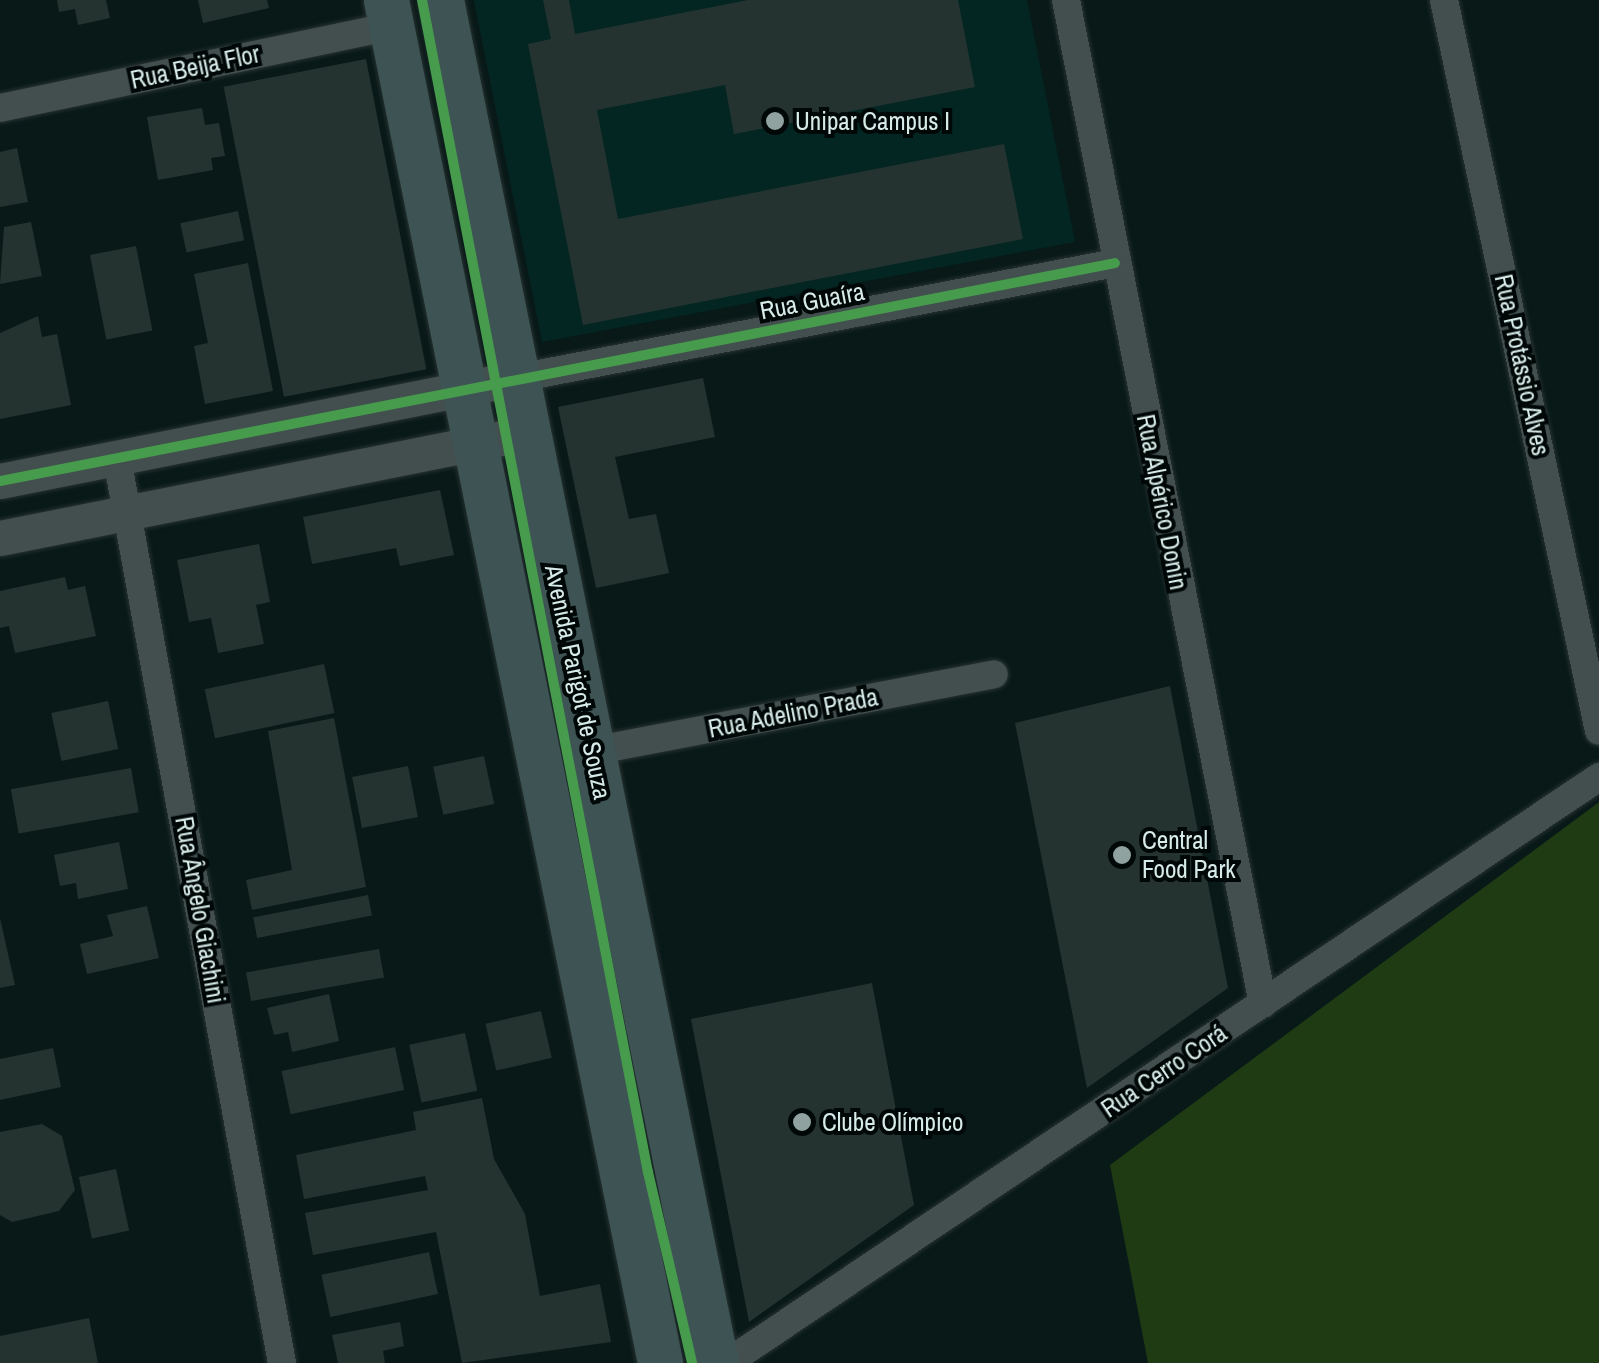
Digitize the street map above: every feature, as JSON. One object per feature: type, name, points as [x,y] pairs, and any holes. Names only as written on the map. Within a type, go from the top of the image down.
[{"type":"main road","name":"Avenida Parigot de Souza","points":[[441,0],[716,1363]]},
{"type":"main road","name":"Avenida Parigot de Souza","points":[[388,13],[660,1363]]},
{"type":"street","name":"Rua Alpérico Donin","points":[[1066,0],[1114,264],[1262,1004]]},
{"type":"street","name":"Rua Protássio Alves","points":[[1444,0],[1599,731]]},
{"type":"street","name":"Rua Beija Flor","points":[[0,108],[388,13]]},
{"type":"street","name":"Rua Guaíra","points":[[518,378],[1114,264]]},
{"type":"street","points":[[0,481],[518,378]]},
{"type":"street","points":[[0,538],[527,433]]},
{"type":"street","name":"Rua Ângelo Giachini","points":[[117,458],[282,1363]]},
{"type":"street","name":"Rua Adelino Prada","points":[[592,752],[994,674]]},
{"type":"street","name":"Rua Cerro Corá","points":[[727,1363],[1599,776]]},
{"type":"shaded area","name":"Unipar Campus I","points":[[474,0],[1027,0],[1075,242],[542,342]]},
{"type":"green space","points":[[1599,802],[1599,1363],[1148,1363],[1110,1165]]},
{"type":"building","points":[[57,0],[106,0],[110,18],[78,25],[75,9],[59,12]]},
{"type":"building","points":[[198,0],[267,0],[269,8],[203,23]]},
{"type":"building","points":[[543,0],[569,0],[575,34],[748,0],[958,0],[975,87],[734,134],[725,85],[597,110],[618,219],[1004,144],[1023,239],[583,325],[528,44],[551,39]]},
{"type":"building","points":[[366,59],[426,369],[284,397],[224,87]]},
{"type":"building","points":[[202,108],[205,125],[219,123],[225,156],[211,158],[213,170],[158,180],[147,117]]},
{"type":"building","points":[[17,148],[28,202],[0,207],[0,152]]},
{"type":"building","points":[[238,211],[244,240],[187,253],[180,223]]},
{"type":"building","points":[[31,222],[42,276],[0,284],[4,227]]},
{"type":"building","points":[[136,246],[152,330],[106,339],[90,255]]},
{"type":"building","points":[[248,263],[273,391],[205,404],[194,346],[208,343],[194,274]]},
{"type":"building","points":[[38,316],[42,337],[57,334],[71,405],[0,419],[0,333]]},
{"type":"building","points":[[703,378],[715,437],[615,457],[629,519],[656,514],[669,573],[596,588],[558,407]]},
{"type":"building","points":[[440,490],[454,555],[400,566],[396,548],[312,564],[303,517]]},
{"type":"building","points":[[259,544],[270,602],[256,605],[264,644],[218,653],[211,618],[189,622],[177,560]]},
{"type":"building","points":[[65,577],[68,590],[85,586],[96,636],[15,653],[9,626],[0,628],[0,591]]},
{"type":"building","points":[[324,664],[334,713],[215,738],[205,689]]},
{"type":"building","name":"Central Food Park","points":[[1170,686],[1228,988],[1087,1088],[1015,723]]},
{"type":"building","points":[[108,701],[118,749],[61,761],[51,713]]},
{"type":"building","points":[[334,718],[366,887],[252,910],[246,880],[292,870],[268,731]]},
{"type":"building","points":[[484,756],[494,804],[443,815],[433,767]]},
{"type":"building","points":[[408,766],[418,817],[362,828],[352,777]]},
{"type":"building","points":[[131,768],[139,812],[19,834],[11,789]]},
{"type":"building","points":[[119,842],[128,889],[78,899],[76,883],[60,886],[54,855]]},
{"type":"building","points":[[368,895],[372,916],[257,938],[253,917]]},
{"type":"building","points":[[147,906],[159,958],[87,974],[80,944],[113,936],[107,915]]},
{"type":"building","points":[[0,918],[15,985],[0,988]]},
{"type":"building","points":[[379,949],[384,978],[251,1001],[246,972]]},
{"type":"building","points":[[872,983],[914,1205],[749,1322],[691,1019]]},
{"type":"building","points":[[329,994],[339,1041],[292,1052],[288,1032],[274,1035],[267,1008]]},
{"type":"building","points":[[541,1011],[552,1058],[496,1071],[485,1024]]},
{"type":"building","points":[[465,1033],[477,1091],[422,1103],[409,1045]]},
{"type":"building","points":[[395,1047],[404,1090],[291,1114],[282,1071]]},
{"type":"building","points":[[53,1048],[61,1087],[0,1100],[0,1059]]},
{"type":"building","points":[[482,1098],[494,1159],[525,1214],[540,1296],[600,1284],[611,1342],[462,1363],[436,1232],[313,1255],[305,1213],[428,1190],[425,1176],[304,1199],[296,1155],[416,1130],[413,1112]]},
{"type":"building","points":[[42,1124],[62,1136],[75,1190],[59,1211],[12,1222],[0,1215],[0,1132]]},
{"type":"building","points":[[116,1169],[129,1231],[92,1239],[79,1177]]},
{"type":"building","points":[[429,1252],[438,1294],[330,1317],[321,1275]]},
{"type":"building","points":[[89,1318],[98,1363],[0,1363],[0,1336]]},
{"type":"building","points":[[400,1322],[404,1346],[383,1351],[385,1363],[338,1363],[332,1335]]},
{"type":"cycle path","points":[[422,0],[648,1172],[692,1363]]},
{"type":"cycle path","points":[[0,481],[1115,263]]},
{"type":"place","name":"Unipar Campus I","points":[[775,121]]},
{"type":"place","name":"Central Food Park","points":[[1122,855]]},
{"type":"place","name":"Clube Olímpico","points":[[802,1122]]}]
